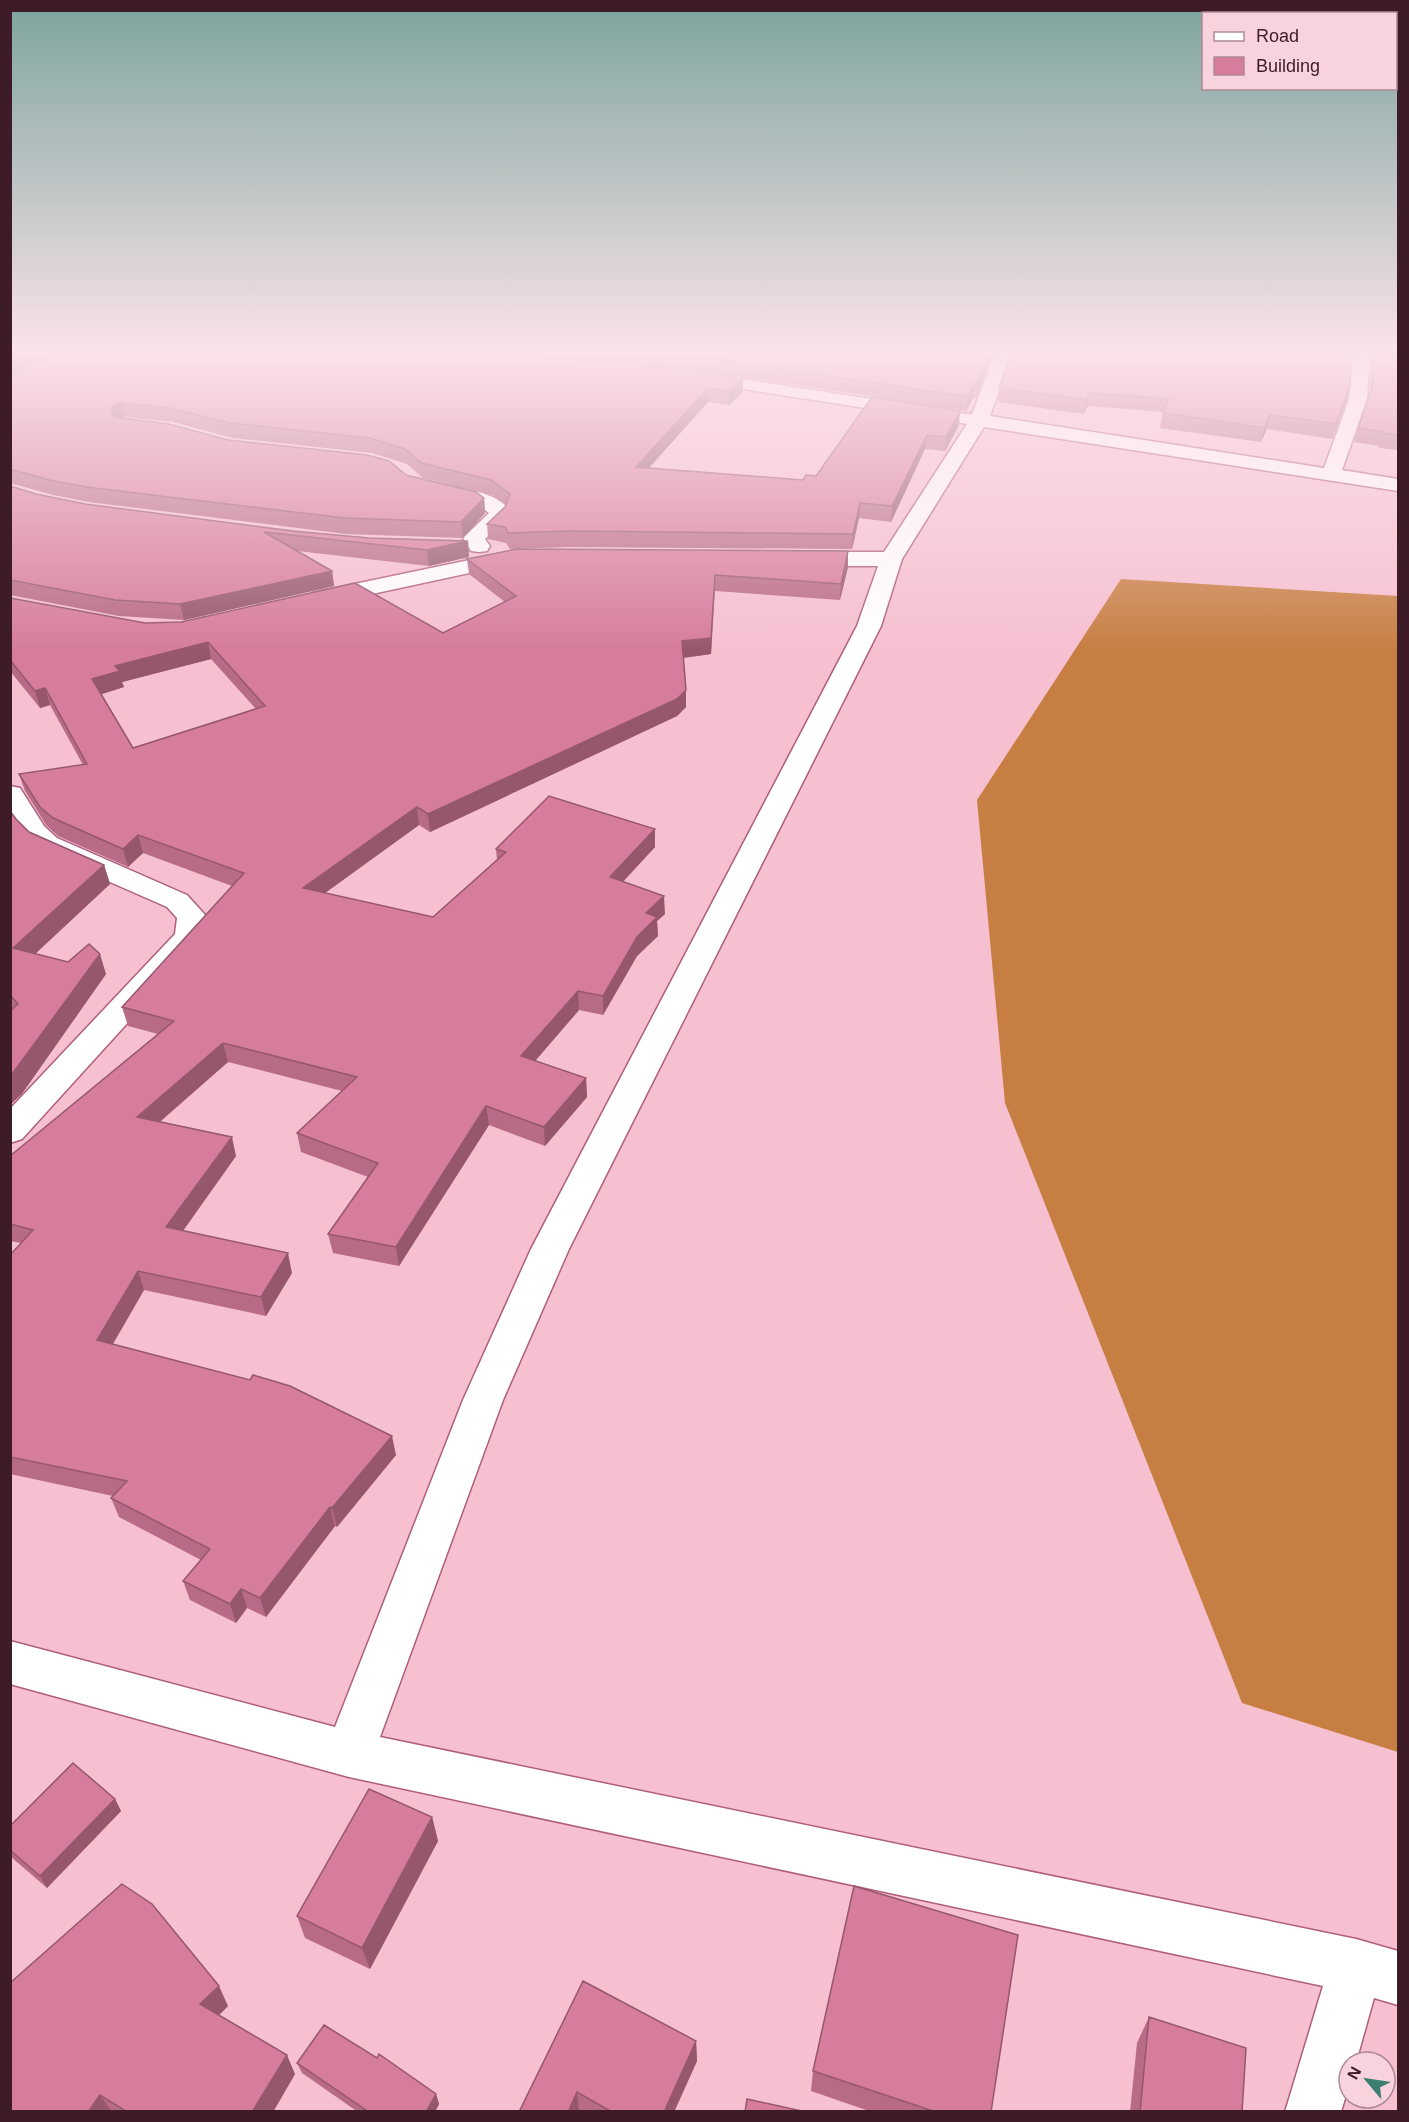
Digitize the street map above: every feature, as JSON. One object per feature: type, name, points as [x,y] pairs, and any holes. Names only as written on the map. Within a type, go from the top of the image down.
[{"type":"street","points":[[349,1754],[483,1400],[550,1249],[869,626],[891,559],[958,453]]},
{"type":"street","points":[[1191,453],[1398,485]]},
{"type":"street","points":[[1332,475],[1340,453]]},
{"type":"street","points":[[298,603],[482,562],[524,556],[469,546],[474,538],[498,518],[500,512],[485,501],[421,486]]},
{"type":"street","points":[[784,558],[891,559]]},
{"type":"street","points":[[10,794],[34,831],[47,844],[177,901],[192,917],[190,936],[10,1131]]},
{"type":"street","points":[[10,1662],[349,1754],[1377,1972],[1313,2112]]},
{"type":"shaded area","points":[[1121,579],[1398,596],[1398,1752],[1242,1703],[1005,1103],[977,800]]},
{"type":"building","points":[[10,453],[349,453],[389,461],[406,475],[476,492],[484,498],[461,522],[344,518],[86,487],[10,469]]},
{"type":"building","points":[[410,453],[649,453],[636,467],[803,480],[806,475],[816,476],[832,453],[918,453],[892,506],[860,503],[853,534],[568,531],[508,533],[505,527],[487,524],[505,507],[510,494],[491,480],[421,463]]},
{"type":"building","points":[[10,486],[85,504],[293,531],[369,538],[468,541],[427,550],[264,532],[332,571],[180,604],[115,600],[10,580]]},
{"type":"building","points":[[517,549],[848,551],[841,584],[715,575],[711,638],[682,641],[686,690],[677,699],[428,814],[417,807],[303,888],[433,917],[506,852],[496,849],[549,796],[655,829],[610,877],[664,896],[646,913],[657,917],[637,937],[603,996],[578,991],[521,1056],[586,1078],[544,1127],[486,1106],[396,1247],[328,1234],[378,1163],[297,1133],[357,1077],[223,1043],[137,1117],[232,1137],[166,1227],[288,1253],[261,1297],[138,1271],[97,1340],[250,1380],[253,1375],[290,1386],[392,1436],[332,1508],[330,1507],[260,1598],[241,1589],[230,1604],[183,1581],[210,1549],[111,1498],[127,1481],[10,1457],[10,1255],[33,1230],[10,1224],[10,1156],[174,1021],[122,1007],[244,873],[138,835],[123,849],[53,818],[40,807],[19,774],[87,764],[45,688],[35,691],[10,660],[10,598],[145,623],[181,622],[355,583],[443,633],[516,596],[467,559]],"holes":[[[208,642],[265,706],[133,748],[92,679],[120,671],[115,666]]]},
{"type":"building","points":[[10,811],[29,832],[104,865],[13,948],[68,962],[89,944],[100,954],[10,1077],[10,1011],[18,1004],[10,995]]},
{"type":"building","points":[[73,1763],[115,1799],[40,1876],[10,1850],[10,1826]]},
{"type":"building","points":[[369,1789],[432,1817],[362,1948],[297,1916]]},
{"type":"building","points":[[122,1884],[152,1904],[219,1986],[200,2004],[287,2055],[252,2112],[127,2112],[100,2095],[88,2112],[10,2112],[10,1983]]},
{"type":"building","points":[[854,1886],[1018,1935],[991,2112],[936,2112],[813,2071]]},
{"type":"building","points":[[583,1981],[696,2041],[664,2112],[612,2112],[577,2092],[568,2112],[519,2112]]},
{"type":"building","points":[[1149,2017],[1246,2048],[1242,2112],[1140,2112]]},
{"type":"building","points":[[324,2025],[377,2058],[379,2054],[436,2094],[426,2112],[369,2112],[297,2063]]},
{"type":"building","points":[[747,2099],[806,2112],[745,2112]]}]
